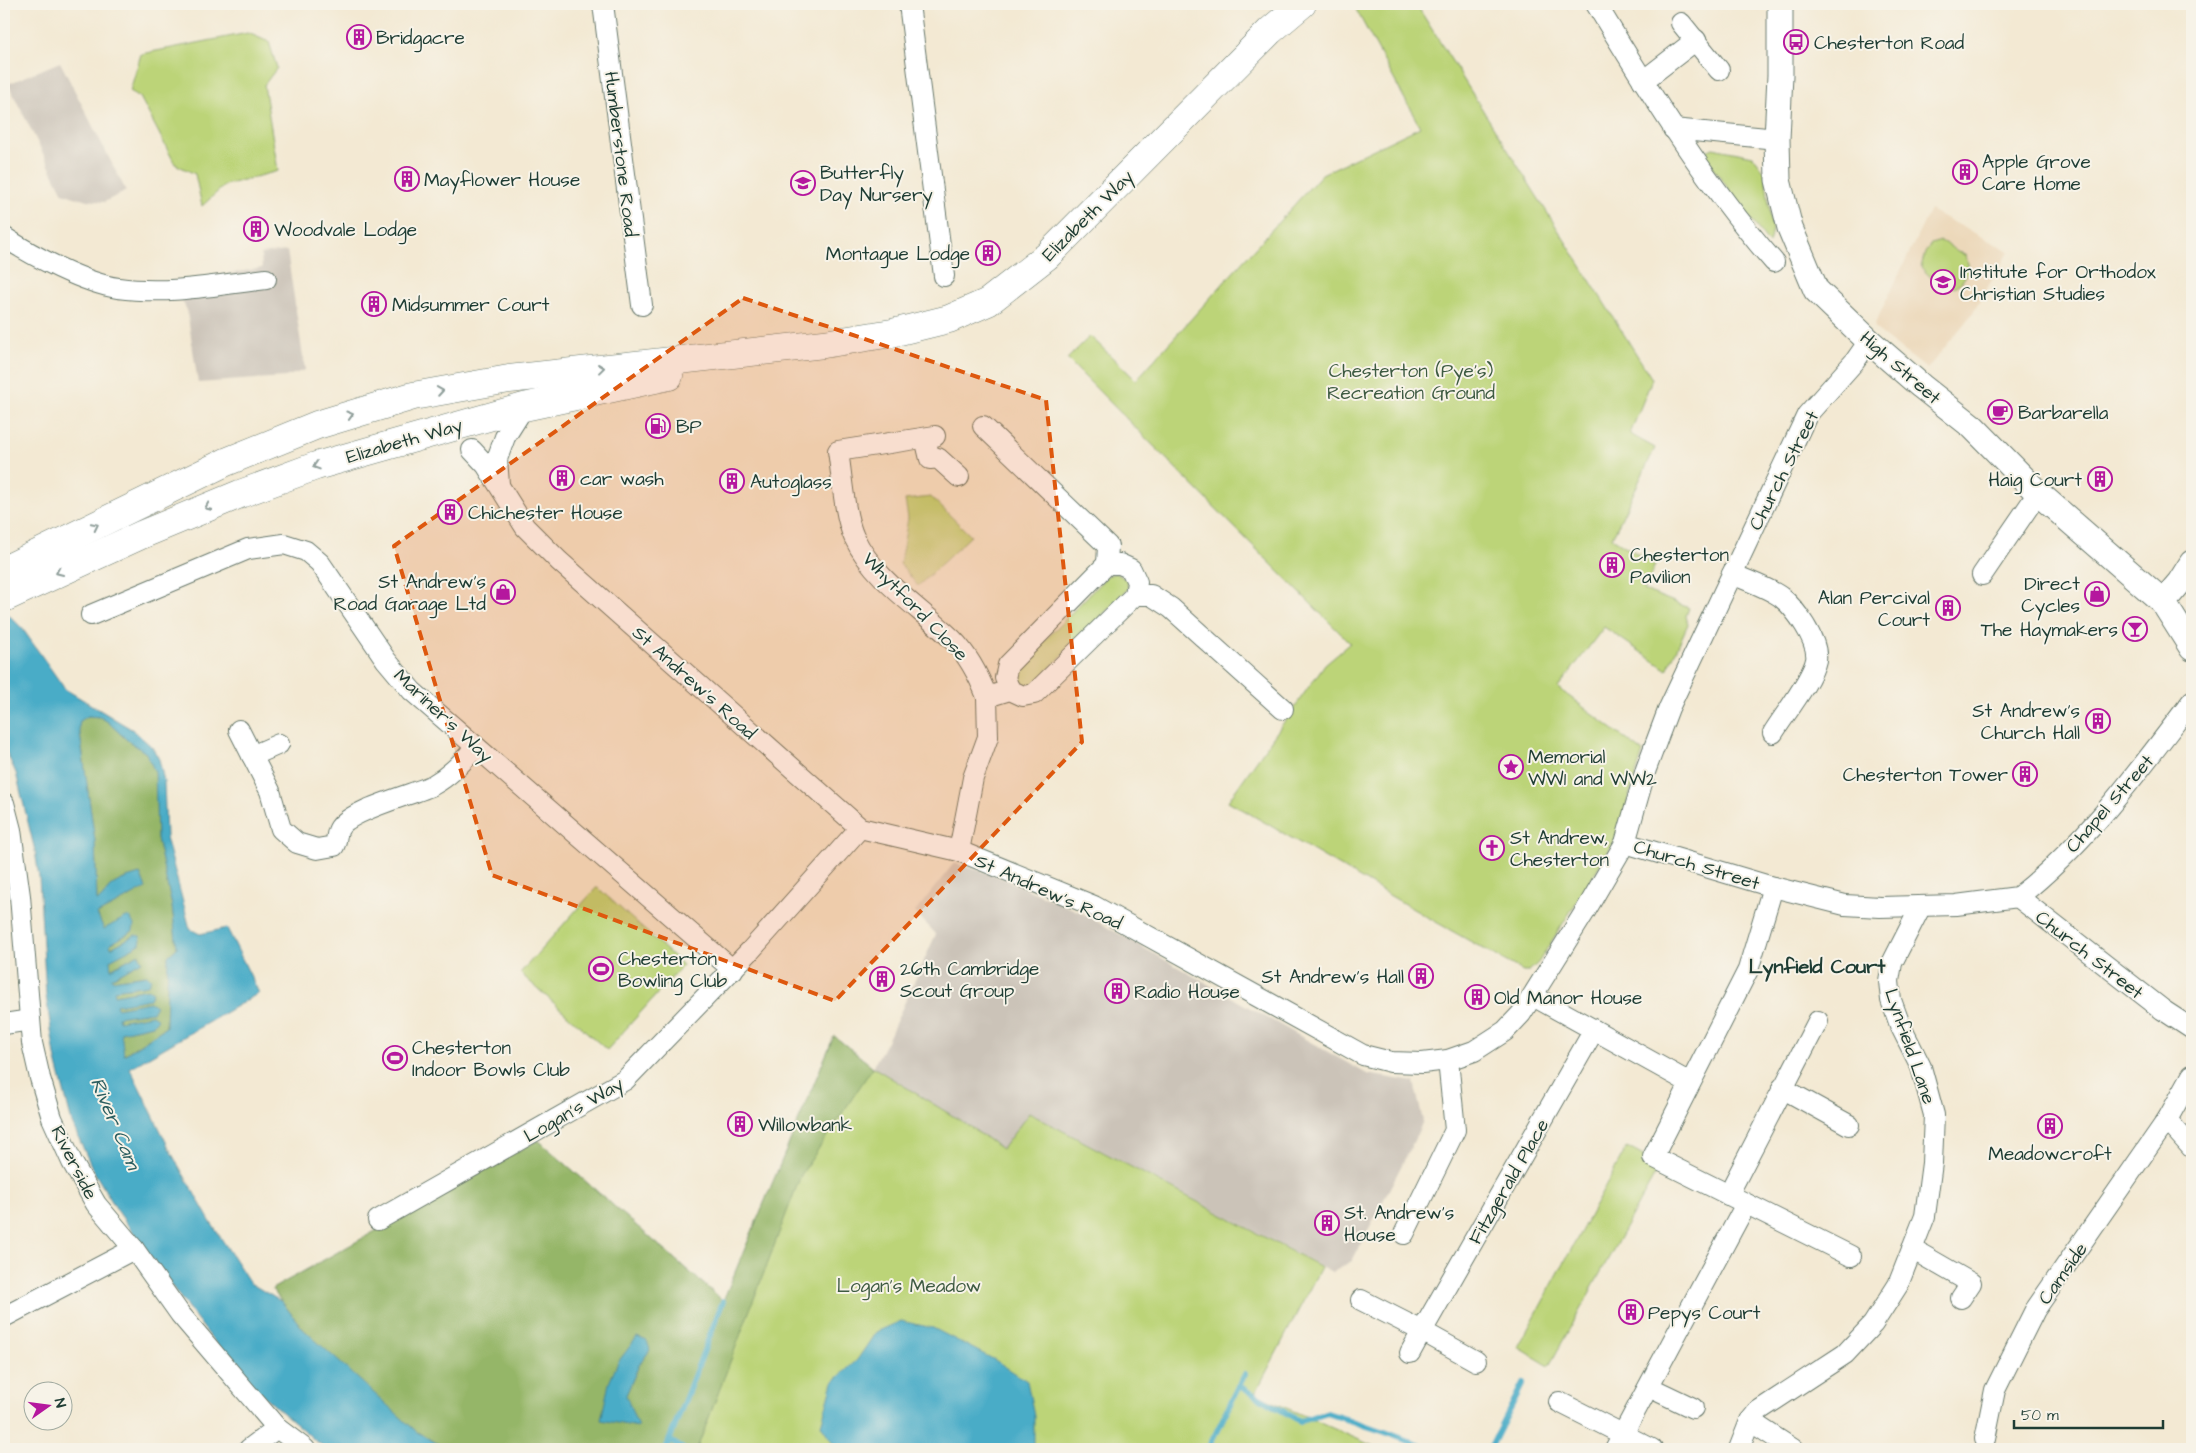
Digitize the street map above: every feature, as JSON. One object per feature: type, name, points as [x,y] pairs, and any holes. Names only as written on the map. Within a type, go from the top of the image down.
[{"type":"main road","name":"Elizabeth Way","points":[[4,570],[239,456],[317,425],[413,396],[509,379],[824,344],[892,333],[950,319],[988,302],[1047,256],[1270,31],[1302,4]]},
{"type":"main road","name":"Elizabeth Way","points":[[4,598],[141,535],[253,488],[316,466],[524,407],[670,376],[783,358],[824,344]]},
{"type":"street","name":"Humberstone Road","points":[[603,4],[642,305]]},
{"type":"street","points":[[909,4],[944,276]]},
{"type":"street","points":[[1596,4],[1673,129],[1755,241],[1774,262]]},
{"type":"street","name":"High Street","points":[[1780,4],[1778,180],[1790,228],[1816,290],[1869,341],[1921,386],[1973,427],[2038,494],[2163,602],[2192,648]]},
{"type":"street","points":[[1681,24],[1719,70]]},
{"type":"street","points":[[1643,81],[1696,40]]},
{"type":"street","points":[[1673,129],[1777,139]]},
{"type":"street","points":[[4,237],[71,274],[117,288],[178,290],[266,279]]},
{"type":"street","name":"Church Street","points":[[1869,341],[1855,361],[1808,415],[1669,708],[1646,769],[1625,843],[1773,887],[1846,905],[1880,908],[1956,905],[2018,897],[2163,1010],[2192,1029]]},
{"type":"street","name":"St Andrew's Road","points":[[499,486],[497,459],[506,437],[524,407]]},
{"type":"street","points":[[982,426],[1108,546],[1107,564],[1008,665],[1005,678],[1010,690],[1022,696],[1034,694],[1135,595],[1137,582],[1131,569],[1120,564],[1107,564]]},
{"type":"street","name":"Whytford Close","points":[[959,477],[938,458],[930,459],[930,437],[838,451],[845,500],[854,537],[881,574],[953,640],[969,660],[987,697]]},
{"type":"street","name":"St Andrew's Road","points":[[472,450],[486,465],[525,527],[559,560],[860,828],[959,851],[1094,906],[1364,1055],[1391,1062],[1422,1063],[1448,1060],[1474,1051],[1505,1031],[1521,1014],[1533,996],[1625,843]]},
{"type":"street","points":[[1982,575],[2038,494]]},
{"type":"street","name":"Mariner's Way","points":[[91,615],[248,550],[284,544],[306,551],[320,563],[386,660],[412,691],[733,970]]},
{"type":"street","points":[[2163,602],[2180,582],[2192,563]]},
{"type":"street","points":[[1732,574],[1781,597],[1806,626],[1814,645],[1816,658],[1810,674],[1773,733]]},
{"type":"street","points":[[1135,595],[1151,595],[1171,608],[1283,709]]},
{"type":"street","points":[[959,851],[973,778],[988,737],[987,697],[1010,690]]},
{"type":"street","name":"Chapel Street","points":[[2018,897],[2046,875],[2120,795],[2192,702]]},
{"type":"street","points":[[239,730],[270,791],[281,828],[297,843],[317,849],[334,846],[338,831],[343,824],[362,811],[432,785],[452,773],[476,747]]},
{"type":"street","points":[[252,756],[279,744]]},
{"type":"street","name":"Riverside","points":[[4,803],[11,830],[20,896],[29,1022],[40,1078],[52,1118],[72,1162],[96,1204],[134,1249],[180,1314],[277,1428],[305,1449]]},
{"type":"street","name":"Logan's Way","points":[[378,1220],[625,1080],[733,970],[860,828]]},
{"type":"street","points":[[1773,887],[1748,970],[1653,1157],[1851,1256]]},
{"type":"street","name":"Lynfield Lane","points":[[1739,1449],[1750,1421],[1758,1410],[1845,1354],[1873,1324],[1893,1293],[1926,1216],[1932,1163],[1934,1115],[1921,1067],[1900,1025],[1891,1000],[1889,981],[1892,963],[1920,906]]},
{"type":"street","points":[[1533,996],[1690,1083]]},
{"type":"street","points":[[4,1024],[24,1020],[29,1022]]},
{"type":"street","points":[[1728,1195],[1818,1021]]},
{"type":"street","name":"Fitzgerald Place","points":[[1410,1353],[1594,1030]]},
{"type":"street","points":[[1404,1234],[1455,1130],[1448,1060]]},
{"type":"street","name":"Camside","points":[[1984,1439],[1995,1390],[2035,1310],[2167,1120],[2192,1076]]},
{"type":"street","points":[[1782,1088],[1849,1125]]},
{"type":"street","points":[[2167,1120],[2192,1148]]},
{"type":"street","points":[[1620,1442],[1746,1204]]},
{"type":"street","points":[[4,1317],[134,1249]]},
{"type":"street","points":[[1912,1249],[1971,1283],[1961,1298]]},
{"type":"street","points":[[1361,1300],[1476,1361]]},
{"type":"street","points":[[1649,1387],[1693,1408]]},
{"type":"street","points":[[1558,1402],[1620,1442],[1652,1449]]},
{"type":"street","points":[[1750,1421],[1794,1449]]},
{"type":"street","points":[[249,1449],[277,1428]]},
{"type":"highlighted area","points":[[743,298],[1046,400],[1082,742],[835,1001],[492,875],[394,546]]},
{"type":"shaded area","points":[[60,62],[126,191],[104,202],[80,199],[63,193],[8,84]]},
{"type":"shaded area","name":"Institute for Orthodox Christian Studies","points":[[1930,210],[2009,251],[1972,314],[1927,369],[1882,335],[1874,326]]},
{"type":"shaded area","points":[[287,251],[305,370],[285,377],[198,383],[187,310],[172,283],[262,268],[261,254]]},
{"type":"shaded area","points":[[954,863],[994,875],[1080,912],[1367,1074],[1414,1082],[1423,1121],[1352,1261],[1332,1272],[1030,1113],[1002,1150],[873,1067],[889,1037],[936,934],[915,912]]},
{"type":"green space","name":"Chesterton (Pye's) Recreation Ground","points":[[1353,4],[1416,4],[1652,379],[1630,434],[1655,448],[1612,538],[1655,565],[1644,590],[1689,608],[1686,616],[1688,624],[1667,670],[1604,627],[1558,688],[1643,752],[1615,841],[1538,963],[1529,971],[1523,971],[1420,913],[1228,801],[1325,664],[1350,643],[1067,359],[1090,336],[1136,380],[1322,174],[1420,127]]},
{"type":"green space","points":[[248,33],[269,42],[277,68],[264,85],[278,171],[225,185],[202,206],[195,174],[175,164],[140,97],[130,91],[141,54]]},
{"type":"green space","points":[[1713,148],[1753,156],[1765,172],[1772,230],[1769,244],[1702,153]]},
{"type":"green space","points":[[1941,241],[1966,256],[1969,268],[1959,284],[1953,287],[1940,284],[1921,267],[1925,253],[1931,244]]},
{"type":"green space","points":[[931,497],[971,536],[918,586],[900,564],[908,518],[905,500]]},
{"type":"green space","points":[[1116,573],[1127,580],[1128,589],[1032,686],[1019,683],[1014,672],[1108,575]]},
{"type":"green space","points":[[88,716],[101,717],[127,740],[146,753],[156,772],[157,838],[172,906],[177,948],[168,956],[166,1027],[123,1055],[121,1032],[153,1025],[152,1015],[119,1021],[118,1017],[152,1012],[150,1002],[116,1008],[116,1005],[149,999],[148,989],[114,995],[114,990],[148,985],[146,975],[112,980],[112,978],[142,961],[139,954],[110,969],[109,960],[140,944],[135,935],[111,948],[110,944],[133,931],[104,929],[97,914],[136,893],[143,880],[140,874],[120,881],[110,887],[97,902],[95,841],[79,727],[80,721]]},
{"type":"green space","name":"Chesterton Bowling Club","points":[[597,887],[683,965],[607,1050],[520,973]]},
{"type":"green space","name":"Logan's Meadow","points":[[834,1036],[873,1067],[966,1124],[1002,1149],[1029,1113],[1321,1267],[1255,1394],[1380,1449],[447,1449],[417,1432],[303,1329],[272,1289],[538,1140],[723,1301]]},
{"type":"green space","points":[[834,1036],[873,1067],[801,1175],[697,1449],[447,1449],[417,1432],[364,1386],[303,1329],[272,1289],[538,1140],[723,1301]],"holes":[[[650,1350],[639,1365],[626,1395],[609,1383]]]},
{"type":"green space","points":[[1627,1147],[1660,1165],[1549,1366],[1518,1347]]},
{"type":"water","name":"River Cam","points":[[4,610],[22,628],[65,689],[133,730],[152,747],[159,759],[164,781],[166,837],[190,929],[200,934],[227,928],[259,993],[130,1068],[172,1154],[210,1221],[250,1283],[282,1302],[303,1329],[417,1432],[447,1449],[327,1449],[254,1388],[229,1361],[117,1210],[93,1170],[72,1123],[55,1056],[46,996],[39,877],[35,851],[16,773],[4,747]],"holes":[[[88,716],[100,717],[146,753],[155,772],[157,838],[172,906],[177,948],[168,956],[166,1027],[124,1055],[121,1032],[153,1025],[158,1019],[152,1015],[119,1021],[118,1017],[152,1012],[156,1006],[150,1002],[117,1008],[116,1005],[150,999],[153,992],[148,989],[115,995],[114,990],[148,985],[151,979],[147,975],[112,980],[112,978],[142,961],[139,954],[111,969],[110,960],[140,944],[141,939],[140,936],[135,935],[111,948],[110,944],[133,931],[134,925],[130,917],[126,917],[104,929],[97,914],[146,888],[140,874],[113,885],[97,901],[95,841],[79,727],[80,721]]]},
{"type":"water","points":[[901,1321],[933,1328],[995,1360],[1027,1381],[1034,1415],[1034,1449],[837,1449],[821,1425],[833,1382],[857,1360],[876,1332]]},
{"type":"water","points":[[637,1337],[647,1341],[650,1350],[639,1365],[626,1395],[638,1427],[601,1420],[609,1383],[618,1362]]},
{"type":"waterway","points":[[666,1449],[723,1301]]},
{"type":"waterway","points":[[1208,1449],[1245,1374]]},
{"type":"waterway","points":[[1490,1449],[1523,1383]]},
{"type":"waterway","points":[[1239,1386],[1300,1421],[1327,1413],[1429,1449]]},
{"type":"waterway","points":[[669,1440],[683,1449]]},
{"type":"place","name":"Bridgacre","points":[[359,37]]},
{"type":"place","name":"Chesterton Road","points":[[1796,42]]},
{"type":"place","name":"Apple Grove Care Home","points":[[1965,172]]},
{"type":"place","name":"Mayflower House","points":[[407,179]]},
{"type":"place","name":"Butterfly Day Nursery","points":[[803,183]]},
{"type":"place","name":"Woodvale Lodge","points":[[256,229]]},
{"type":"place","name":"Montague Lodge","points":[[988,253]]},
{"type":"place","name":"Institute for Orthodox Christian Studies","points":[[1943,282]]},
{"type":"place","name":"Midsummer Court","points":[[374,304]]},
{"type":"place","name":"Barbarella","points":[[2000,412]]},
{"type":"place","name":"BP","points":[[658,426]]},
{"type":"place","name":"car wash","points":[[562,478]]},
{"type":"place","name":"Haig Court","points":[[2100,479]]},
{"type":"place","name":"Autoglass","points":[[732,481]]},
{"type":"place","name":"Chichester House","points":[[450,512]]},
{"type":"place","name":"Chesterton Pavilion","points":[[1612,565]]},
{"type":"place","name":"St Andrew’s Road Garage Ltd","points":[[503,592]]},
{"type":"place","name":"Direct Cycles","points":[[2097,594]]},
{"type":"place","name":"Alan Percival Court","points":[[1948,608]]},
{"type":"place","name":"The Haymakers","points":[[2135,629]]},
{"type":"place","name":"St Andrew's Church Hall","points":[[2098,721]]},
{"type":"place","name":"Memorial WW1 and WW2","points":[[1511,767]]},
{"type":"place","name":"Chesterton Tower","points":[[2025,774]]},
{"type":"place","name":"St Andrew, Chesterton","points":[[1492,848]]},
{"type":"place","name":"Chesterton Bowling Club","points":[[601,969]]},
{"type":"place","name":"St Andrew's Hall","points":[[1421,976]]},
{"type":"place","name":"26th Cambridge Scout Group","points":[[882,979]]},
{"type":"place","name":"Radio House","points":[[1117,991]]},
{"type":"place","name":"Old Manor House","points":[[1477,997]]},
{"type":"place","name":"Chesterton Indoor Bowls Club","points":[[395,1058]]},
{"type":"place","name":"Willowbank","points":[[740,1124]]},
{"type":"place","name":"Meadowcroft","points":[[2050,1126]]},
{"type":"place","name":"St. Andrew's House","points":[[1327,1223]]},
{"type":"place","name":"Pepys Court","points":[[1631,1312]]},
{"type":"district","name":"Lynfield Court","points":[[1817,966]]}]
